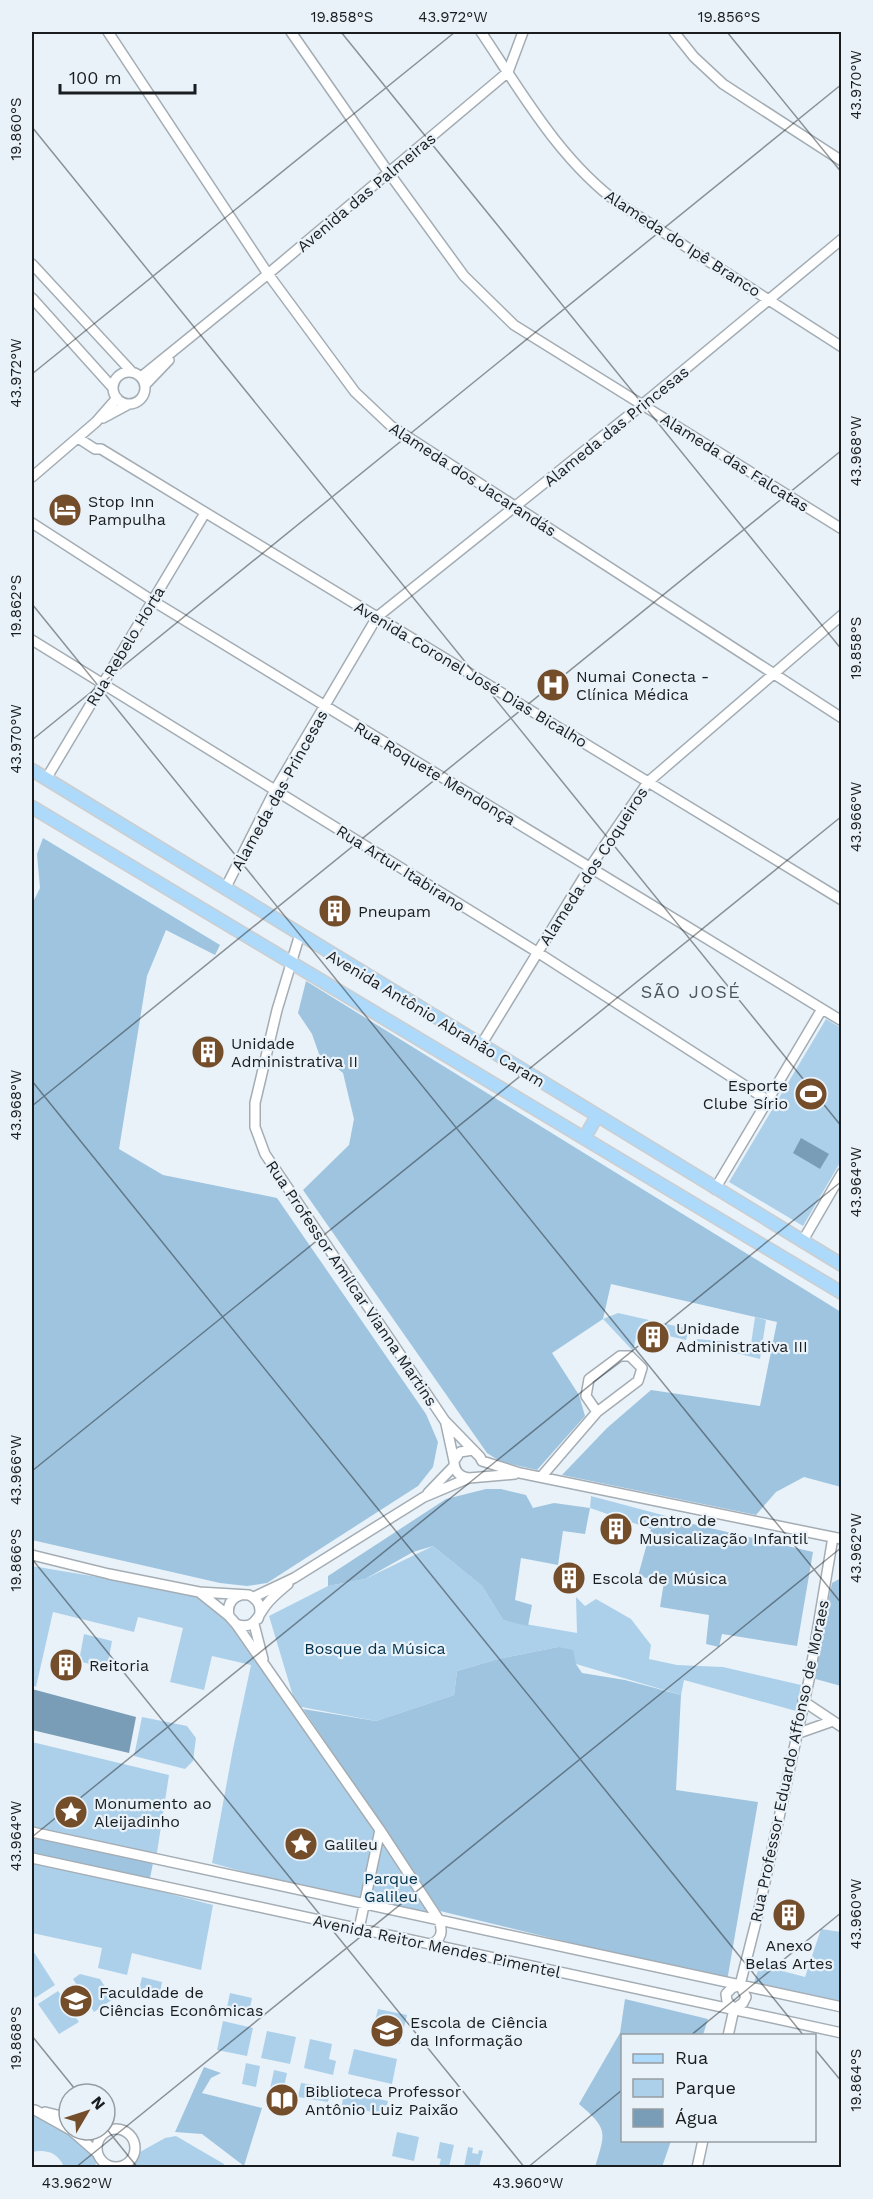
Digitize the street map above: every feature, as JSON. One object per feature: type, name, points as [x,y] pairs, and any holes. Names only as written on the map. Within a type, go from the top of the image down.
[{"type":"main road","name":"Avenida Antônio Abrahão Caram","points":[[32,770],[842,1265]]},
{"type":"main road","name":"Avenida Antônio Abrahão Caram","points":[[32,807],[842,1293]]},
{"type":"main road","points":[[585,1137],[597,1116]]},
{"type":"street","name":"Alameda das Falcatas","points":[[291,32],[464,276],[514,325],[842,529]]},
{"type":"street","name":"Alameda do Ipê Branco","points":[[481,32],[561,147],[592,182],[621,205],[842,347]]},
{"type":"street","name":"Avenida das Palmeiras","points":[[143,381],[189,338],[508,72],[523,32]]},
{"type":"street","points":[[674,32],[704,67],[723,84],[842,160]]},
{"type":"street","name":"Alameda dos Jacarandás","points":[[113,34],[268,274],[362,399],[391,426],[842,718]]},
{"type":"street","name":"Alameda das Princesas","points":[[225,889],[275,790],[377,617],[643,404],[842,239]]},
{"type":"street","points":[[32,264],[131,372],[143,381],[143,396],[96,422]]},
{"type":"street","points":[[32,298],[113,388],[117,398],[129,404]]},
{"type":"street","points":[[113,388],[120,374],[131,372]]},
{"type":"street","points":[[32,477],[96,422],[117,398]]},
{"type":"street","name":"Avenida Coronel José Dias Bicalho","points":[[80,435],[95,449],[101,449],[842,900]]},
{"type":"street","name":"Rua Rebelo Horta","points":[[46,779],[205,513]]},
{"type":"street","name":"Rua Roquete Mendonça","points":[[32,523],[153,601],[842,1021]]},
{"type":"street","name":"Alameda dos Coqueiros","points":[[481,1046],[590,867],[648,782],[842,615]]},
{"type":"street","name":"Rua Artur Itabirano","points":[[32,640],[537,952],[768,1101]]},
{"type":"street","name":"Rua Professor Amílcar Vianna Martins","points":[[300,934],[277,1010],[255,1103],[255,1126],[265,1154],[445,1421],[473,1450]]},
{"type":"street","points":[[716,1190],[822,1009]]},
{"type":"street","points":[[802,1242],[842,1173]]},
{"type":"street","points":[[541,1478],[597,1412],[638,1381],[642,1368],[630,1356],[620,1356],[589,1379],[586,1396],[597,1412]]},
{"type":"street","name":"Rua Professor Amílcar Vianna Martins","points":[[445,1421],[454,1464]]},
{"type":"street","points":[[32,1555],[109,1574],[200,1592],[243,1594],[254,1597],[294,1578],[424,1497],[471,1478],[481,1471],[480,1457],[473,1450],[460,1452],[454,1464],[424,1497]]},
{"type":"street","points":[[482,1461],[541,1478],[837,1538]]},
{"type":"street","points":[[454,1464],[459,1475],[471,1478],[520,1473]]},
{"type":"street","name":"Rua Professor Eduardo Affonso de Moraes","points":[[740,1985],[758,1914],[809,1680],[837,1538]]},
{"type":"street","points":[[236,1624],[248,1626],[256,1621],[266,1605],[294,1578]]},
{"type":"street","points":[[200,1592],[236,1624],[380,1830],[439,1920],[442,1933],[435,1942],[429,1944]]},
{"type":"street","points":[[229,1616],[229,1604],[237,1596],[243,1594]]},
{"type":"street","points":[[254,1597],[260,1609],[256,1621],[268,1670]]},
{"type":"street","points":[[803,1701],[842,1727]]},
{"type":"street","points":[[796,1734],[833,1721]]},
{"type":"street","points":[[359,1929],[380,1830]]},
{"type":"street","name":"Avenida Reitor Mendes Pimentel","points":[[32,1832],[842,2007]]},
{"type":"street","name":"Avenida Reitor Mendes Pimentel","points":[[32,1858],[842,2033]]},
{"type":"street","points":[[728,2034],[734,2009],[747,1997],[740,1985],[732,1988],[726,1994],[727,2001],[734,2009]]},
{"type":"street","points":[[33,2110],[57,2115]]},
{"type":"street","points":[[33,2110],[57,2122]]},
{"type":"street","points":[[85,2142],[96,2152],[103,2164],[112,2167],[127,2165],[135,2152],[134,2140],[127,2132],[117,2128]]},
{"type":"street","points":[[96,2152],[98,2142]]},
{"type":"street","points":[[697,2168],[703,2142]]},
{"type":"green space","name":"Esporte Clube Sírio","points":[[826,1019],[841,1028],[841,1161],[803,1226],[729,1182]]},
{"type":"green space","points":[[618,1313],[689,1329],[686,1340],[638,1329],[633,1351],[603,1319]]},
{"type":"green space","points":[[755,1317],[766,1320],[760,1359],[700,1344],[696,1339],[751,1344]]},
{"type":"green space","points":[[591,1496],[670,1517],[651,1529],[590,1508]]},
{"type":"green space","name":"Bosque da Música","points":[[433,1546],[482,1586],[503,1620],[577,1633],[576,1597],[585,1606],[596,1599],[631,1619],[651,1645],[649,1659],[677,1665],[723,1667],[801,1685],[796,1711],[684,1680],[681,1695],[576,1664],[558,1647],[498,1659],[457,1671],[454,1695],[376,1721],[296,1706],[269,1616],[328,1586],[365,1579]]},
{"type":"green space","points":[[32,1566],[199,1594],[226,1618],[375,1828],[364,1898],[259,1876],[212,1863],[251,1665],[212,1656],[204,1690],[170,1682],[183,1628],[138,1617],[134,1632],[53,1612],[36,1687],[32,1685]]},
{"type":"green space","points":[[84,1634],[112,1641],[107,1669],[79,1661]]},
{"type":"green space","points":[[142,1717],[187,1726],[196,1738],[193,1761],[185,1769],[134,1756]]},
{"type":"green space","points":[[32,1742],[169,1775],[156,1859],[32,1832]]},
{"type":"green space","name":"Parque Galileu","points":[[380,1830],[439,1920],[364,1904]]},
{"type":"green space","points":[[32,1858],[213,1905],[201,1970],[132,1953],[127,1975],[98,1968],[102,1948],[32,1933]]},
{"type":"green space","points":[[821,1929],[841,1932],[841,2002],[754,1982],[760,1965],[805,1977]]},
{"type":"green space","points":[[32,1949],[55,1985],[35,1998],[32,1992]]},
{"type":"green space","points":[[80,1974],[100,1979],[113,1999],[94,2012],[73,1979]]},
{"type":"green space","points":[[142,1977],[162,1982],[160,1993],[139,1989]]},
{"type":"green space","points":[[58,1991],[79,2022],[59,2034],[38,2004]]},
{"type":"green space","points":[[230,1993],[252,1998],[249,2012],[227,2007]]},
{"type":"green space","points":[[378,2009],[407,2015],[400,2044],[371,2037]]},
{"type":"green space","points":[[223,2021],[253,2028],[247,2056],[217,2050]]},
{"type":"green space","points":[[267,2031],[296,2037],[290,2064],[261,2058]]},
{"type":"green space","points":[[310,2039],[332,2044],[329,2059],[336,2061],[333,2075],[304,2068]]},
{"type":"green space","points":[[354,2049],[397,2059],[392,2084],[348,2074]]},
{"type":"green space","points":[[246,2063],[260,2066],[256,2087],[242,2084]]},
{"type":"green space","points":[[274,2070],[287,2073],[283,2092],[270,2089]]},
{"type":"green space","points":[[301,2083],[331,2088],[328,2102],[298,2097]]},
{"type":"green space","points":[[344,2091],[388,2101],[385,2115],[342,2105]]},
{"type":"green space","points":[[32,2109],[57,2125],[57,2142],[83,2142],[95,2153],[96,2167],[64,2167],[59,2158],[51,2153],[32,2152]]},
{"type":"green space","points":[[397,2132],[419,2137],[414,2161],[392,2156]]},
{"type":"green space","points":[[176,2136],[224,2164],[223,2167],[133,2167],[140,2152],[165,2138]]},
{"type":"green space","points":[[440,2142],[454,2145],[449,2167],[439,2167],[441,2159],[437,2158]]},
{"type":"green space","points":[[468,2147],[473,2148],[472,2153],[478,2154],[479,2150],[483,2151],[479,2167],[464,2167]]},
{"type":"shaded area","points":[[43,838],[220,945],[215,955],[166,930],[147,976],[119,1149],[163,1175],[277,1198],[426,1414],[438,1442],[433,1467],[418,1486],[267,1583],[247,1586],[220,1583],[32,1540],[32,904],[40,888],[37,854]]},
{"type":"shaded area","points":[[306,981],[841,1312],[841,1487],[804,1477],[776,1492],[756,1515],[562,1475],[607,1428],[651,1390],[760,1406],[777,1322],[611,1284],[603,1319],[552,1353],[579,1395],[585,1416],[537,1470],[501,1462],[487,1453],[303,1190],[349,1145],[354,1119],[343,1073],[319,1054],[312,1034],[298,1013]]},
{"type":"shaded area","points":[[486,1489],[501,1489],[526,1495],[533,1508],[554,1503],[590,1508],[585,1534],[563,1531],[558,1565],[521,1558],[515,1600],[532,1605],[528,1626],[503,1620],[482,1586],[433,1546],[413,1552],[365,1579],[328,1586],[328,1576],[446,1499]]},
{"type":"shaded area","points":[[680,1521],[813,1552],[797,1646],[722,1634],[719,1647],[706,1644],[709,1615],[660,1607],[664,1582],[638,1576],[651,1529]]},
{"type":"shaded area","points":[[841,1578],[841,1686],[812,1678],[832,1583]]},
{"type":"shaded area","points":[[558,1647],[573,1650],[576,1664],[582,1673],[625,1680],[681,1695],[676,1790],[758,1802],[727,1981],[440,1911],[303,1709],[376,1721],[454,1695],[457,1671],[498,1659]]},
{"type":"shaded area","points":[[32,1832],[154,1858],[149,1883],[32,1858]]},
{"type":"shaded area","points":[[625,1999],[708,2019],[703,2034],[621,2034],[621,2142],[671,2142],[662,2167],[595,2167],[602,2131],[595,2119],[579,2104],[620,2033]]},
{"type":"shaded area","points":[[204,2067],[221,2073],[211,2078],[202,2093],[262,2108],[244,2166],[202,2134],[175,2132]]},
{"type":"water","points":[[801,1138],[829,1154],[820,1169],[793,1153]]},
{"type":"water","points":[[32,1689],[136,1717],[129,1753],[32,1730]]},
{"type":"place","name":"Stop Inn Pampulha","points":[[65,510]]},
{"type":"place","name":"Numai Conecta - Clínica Médica","points":[[553,685]]},
{"type":"place","name":"Pneupam","points":[[335,911]]},
{"type":"place","name":"Unidade Administrativa II","points":[[208,1052]]},
{"type":"place","name":"Esporte Clube Sírio","points":[[811,1094]]},
{"type":"place","name":"Unidade Administrativa III","points":[[653,1337]]},
{"type":"place","name":"Centro de Musicalização Infantil","points":[[616,1529]]},
{"type":"place","name":"Escola de Música","points":[[569,1578]]},
{"type":"place","name":"Reitoria","points":[[66,1665]]},
{"type":"place","name":"Monumento ao Aleijadinho","points":[[71,1812]]},
{"type":"place","name":"Galileu","points":[[301,1844]]},
{"type":"place","name":"Anexo Belas Artes","points":[[789,1915]]},
{"type":"place","name":"Faculdade de Ciências Econômicas","points":[[76,2001]]},
{"type":"place","name":"Escola de Ciência da Informação","points":[[387,2031]]},
{"type":"place","name":"Biblioteca Professor Antônio Luiz Paixão","points":[[282,2100]]},
{"type":"district","name":"SÃO JOSÉ","points":[[691,992]]}]
